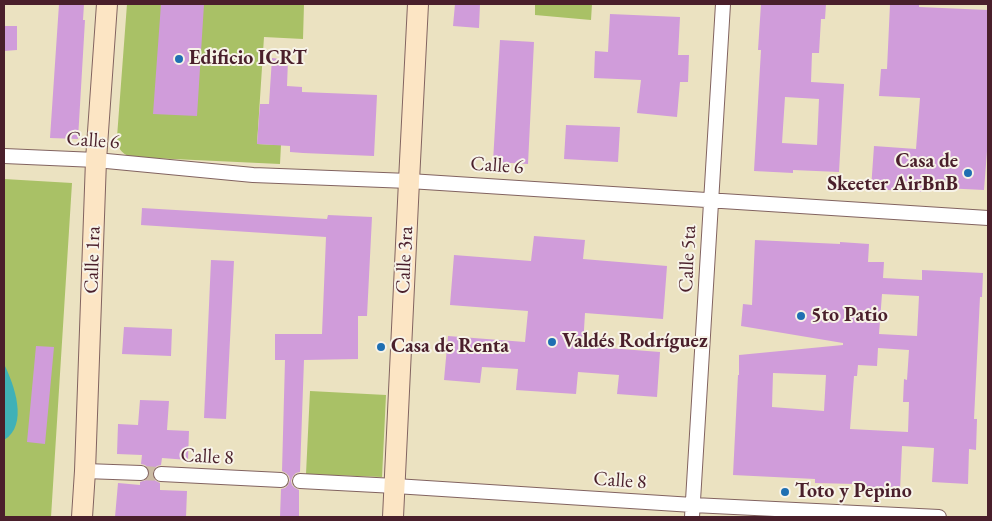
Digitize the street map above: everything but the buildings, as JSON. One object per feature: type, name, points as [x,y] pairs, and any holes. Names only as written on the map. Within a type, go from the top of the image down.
[{"type":"street","name":"Calle 1ra","points":[[82,517],[96,160],[107,4]]},
{"type":"street","name":"Calle 3ra","points":[[393,517],[418,4]]},
{"type":"street","name":"Calle 5ta","points":[[693,511],[723,4]]},
{"type":"street","name":"Calle 6","points":[[4,156],[96,160],[253,174],[408,181],[988,218]]},
{"type":"street","points":[[85,471],[141,473]]},
{"type":"street","name":"Calle 8","points":[[161,474],[281,480]]},
{"type":"street","name":"Calle 8","points":[[300,481],[395,486],[693,511],[939,517]]},
{"type":"green space","points":[[127,4],[304,4],[303,39],[264,37],[257,144],[281,145],[280,164],[131,157],[122,152],[117,137]]},
{"type":"green space","points":[[535,4],[592,4],[591,20],[535,15]]},
{"type":"green space","points":[[4,179],[72,183],[51,517],[4,517]]},
{"type":"green space","points":[[310,391],[386,395],[382,477],[306,474]]},
{"type":"water","points":[[4,364],[12,382],[18,415],[12,433],[4,440]]},
{"type":"tunnel","points":[[141,473],[161,474]]},
{"type":"place","name":"Edificio ICRT","points":[[179,59]]},
{"type":"place","name":"Casa de Skeeter AirBnB","points":[[968,173]]},
{"type":"place","name":"5to Patio","points":[[801,316]]},
{"type":"place","name":"Valdés Rodríguez","points":[[552,342]]},
{"type":"place","name":"Casa de Renta","points":[[381,347]]},
{"type":"place","name":"Toto y Pepino","points":[[785,492]]}]
